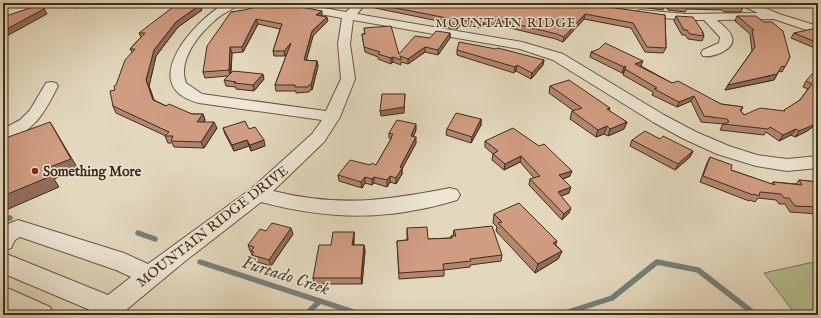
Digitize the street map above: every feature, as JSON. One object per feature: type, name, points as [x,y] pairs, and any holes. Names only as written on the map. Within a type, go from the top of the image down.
[{"type":"street","points":[[3,14],[22,5],[35,3]]},
{"type":"street","points":[[234,3],[221,9],[187,43],[177,70],[179,83],[186,92],[199,98],[332,117]]},
{"type":"street","points":[[276,3],[355,9],[540,51],[558,57],[672,126],[720,149],[752,160],[781,166],[804,165],[818,162]]},
{"type":"street","points":[[745,3],[775,16],[818,30]]},
{"type":"street","name":"MOUNTAIN RIDGE DRIVE","points":[[105,311],[150,275],[258,194],[318,138],[332,117],[348,79],[344,44],[355,9]]},
{"type":"street","points":[[630,11],[664,16],[708,18],[775,16]]},
{"type":"street","points":[[708,18],[724,32],[726,39],[725,45],[720,49],[708,53]]},
{"type":"street","points":[[3,136],[26,123],[36,113],[51,86]]},
{"type":"street","points":[[258,194],[296,204],[331,209],[367,209],[450,196]]},
{"type":"street","points":[[3,242],[6,235],[18,228],[124,263],[150,275]]},
{"type":"street","points":[[3,265],[9,265],[105,311]]},
{"type":"street","points":[[3,297],[41,315]]},
{"type":"green space","points":[[818,261],[818,315],[796,315],[764,273]]},
{"type":"building","points":[[271,3],[279,3],[322,11],[316,15],[327,17],[312,31],[304,60],[317,61],[311,85],[308,87],[295,87],[295,85],[275,85],[291,43],[284,51],[273,51],[282,24],[256,19],[242,47],[230,47],[229,70],[203,72],[207,46],[231,12]]},
{"type":"building","points":[[580,3],[665,15],[666,48],[647,47],[633,23],[585,14],[564,37],[511,23],[484,19],[481,23],[460,20],[457,25],[443,22],[447,18],[375,4]]},
{"type":"building","points":[[649,3],[664,3],[664,5]]},
{"type":"building","points":[[669,3],[737,3],[743,7],[726,7],[724,5],[685,5],[687,8],[670,6]]},
{"type":"building","points":[[42,4],[44,9],[3,31],[3,13],[6,16]]},
{"type":"building","points":[[177,4],[200,5],[176,22],[154,50],[146,80],[153,100],[166,106],[169,104],[192,114],[203,114],[197,122],[214,122],[201,142],[171,141],[173,136],[165,136],[169,132],[113,106],[110,91],[115,90],[114,86],[116,85],[125,60],[135,49],[130,49],[145,33],[139,33]]},
{"type":"building","points":[[676,16],[693,17],[704,36],[690,34],[687,30],[684,30]]},
{"type":"building","points":[[737,16],[756,16],[764,22],[772,22],[783,31],[790,57],[785,67],[782,66],[777,74],[728,85],[755,47],[752,30],[754,30]]},
{"type":"building","points":[[391,26],[399,54],[415,36],[430,38],[436,31],[450,33],[438,50],[425,47],[408,59],[400,56],[401,60],[393,57],[391,58],[378,54],[380,52],[364,47],[362,34],[365,34],[364,28]]},
{"type":"building","points":[[812,29],[818,32],[818,43],[794,33]]},
{"type":"building","points":[[459,42],[496,49],[498,48],[544,60],[532,73],[517,65],[515,67],[457,50]]},
{"type":"building","points":[[605,43],[643,61],[635,64],[672,83],[678,81],[721,104],[743,107],[740,110],[744,115],[760,108],[785,111],[784,110],[800,100],[812,84],[806,81],[813,73],[818,74],[818,120],[811,126],[799,131],[796,129],[783,135],[770,127],[768,129],[723,124],[729,122],[727,119],[704,116],[694,96],[679,102],[654,89],[657,88],[625,69],[626,66],[624,67],[591,52],[599,49]]},
{"type":"building","points":[[233,71],[263,74],[253,85],[234,83],[236,82],[224,80]]},
{"type":"building","points":[[569,80],[610,108],[607,109],[627,122],[610,129],[607,126],[598,130],[572,111],[582,108],[550,86]]},
{"type":"building","points":[[382,94],[405,94],[404,107],[380,111]]},
{"type":"building","points":[[456,113],[481,119],[472,137],[447,129]]},
{"type":"building","points":[[397,120],[416,124],[411,136],[416,137],[400,167],[402,168],[396,178],[390,176],[387,180],[374,177],[372,179],[365,177],[361,182],[338,175],[350,160],[370,165],[372,163],[376,165],[392,137],[393,134],[389,133]]},
{"type":"building","points":[[245,121],[249,129],[255,127],[264,140],[250,145],[247,140],[232,145],[223,128]]},
{"type":"building","points":[[50,122],[71,159],[47,168],[51,176],[3,196],[3,139]]},
{"type":"building","points":[[513,128],[539,146],[544,144],[572,171],[559,175],[571,187],[558,192],[571,208],[564,214],[530,179],[540,176],[521,156],[505,164],[493,154],[498,151],[485,141]]},
{"type":"building","points":[[645,131],[660,139],[663,136],[693,151],[678,164],[632,140]]},
{"type":"building","points":[[710,157],[732,165],[731,170],[775,185],[773,182],[802,185],[799,180],[818,182],[818,207],[795,206],[789,198],[784,198],[781,194],[760,192],[759,196],[753,195],[703,176]]},
{"type":"building","points":[[519,203],[557,241],[553,243],[562,251],[538,264],[498,223],[502,222],[494,214]]},
{"type":"building","points":[[272,223],[291,228],[269,260],[252,255],[254,252],[251,251],[254,247],[248,245],[260,229],[266,231]]},
{"type":"building","points":[[492,226],[502,255],[470,259],[471,261],[443,264],[444,270],[399,273],[397,241],[408,240],[407,228],[427,227],[428,239],[452,238],[451,236],[456,236],[454,230]]},
{"type":"building","points":[[333,232],[354,232],[352,245],[364,245],[361,278],[313,278],[319,245],[331,245]]},
{"type":"waterway","name":"Furtado Creek","points":[[3,219],[10,218]]},
{"type":"waterway","name":"Furtado Creek","points":[[138,233],[155,239]]},
{"type":"waterway","name":"Furtado Creek","points":[[200,262],[320,301]]},
{"type":"waterway","name":"Furtado Creek","points":[[559,315],[612,298],[657,262],[698,270],[756,315]]},
{"type":"waterway","points":[[305,315],[320,301]]},
{"type":"waterway","name":"Furtado Creek","points":[[320,301],[363,315]]},
{"type":"place","name":"Something More","points":[[35,171]]},
{"type":"district","name":"MOUNTAIN RIDGE","points":[[506,22]]}]
